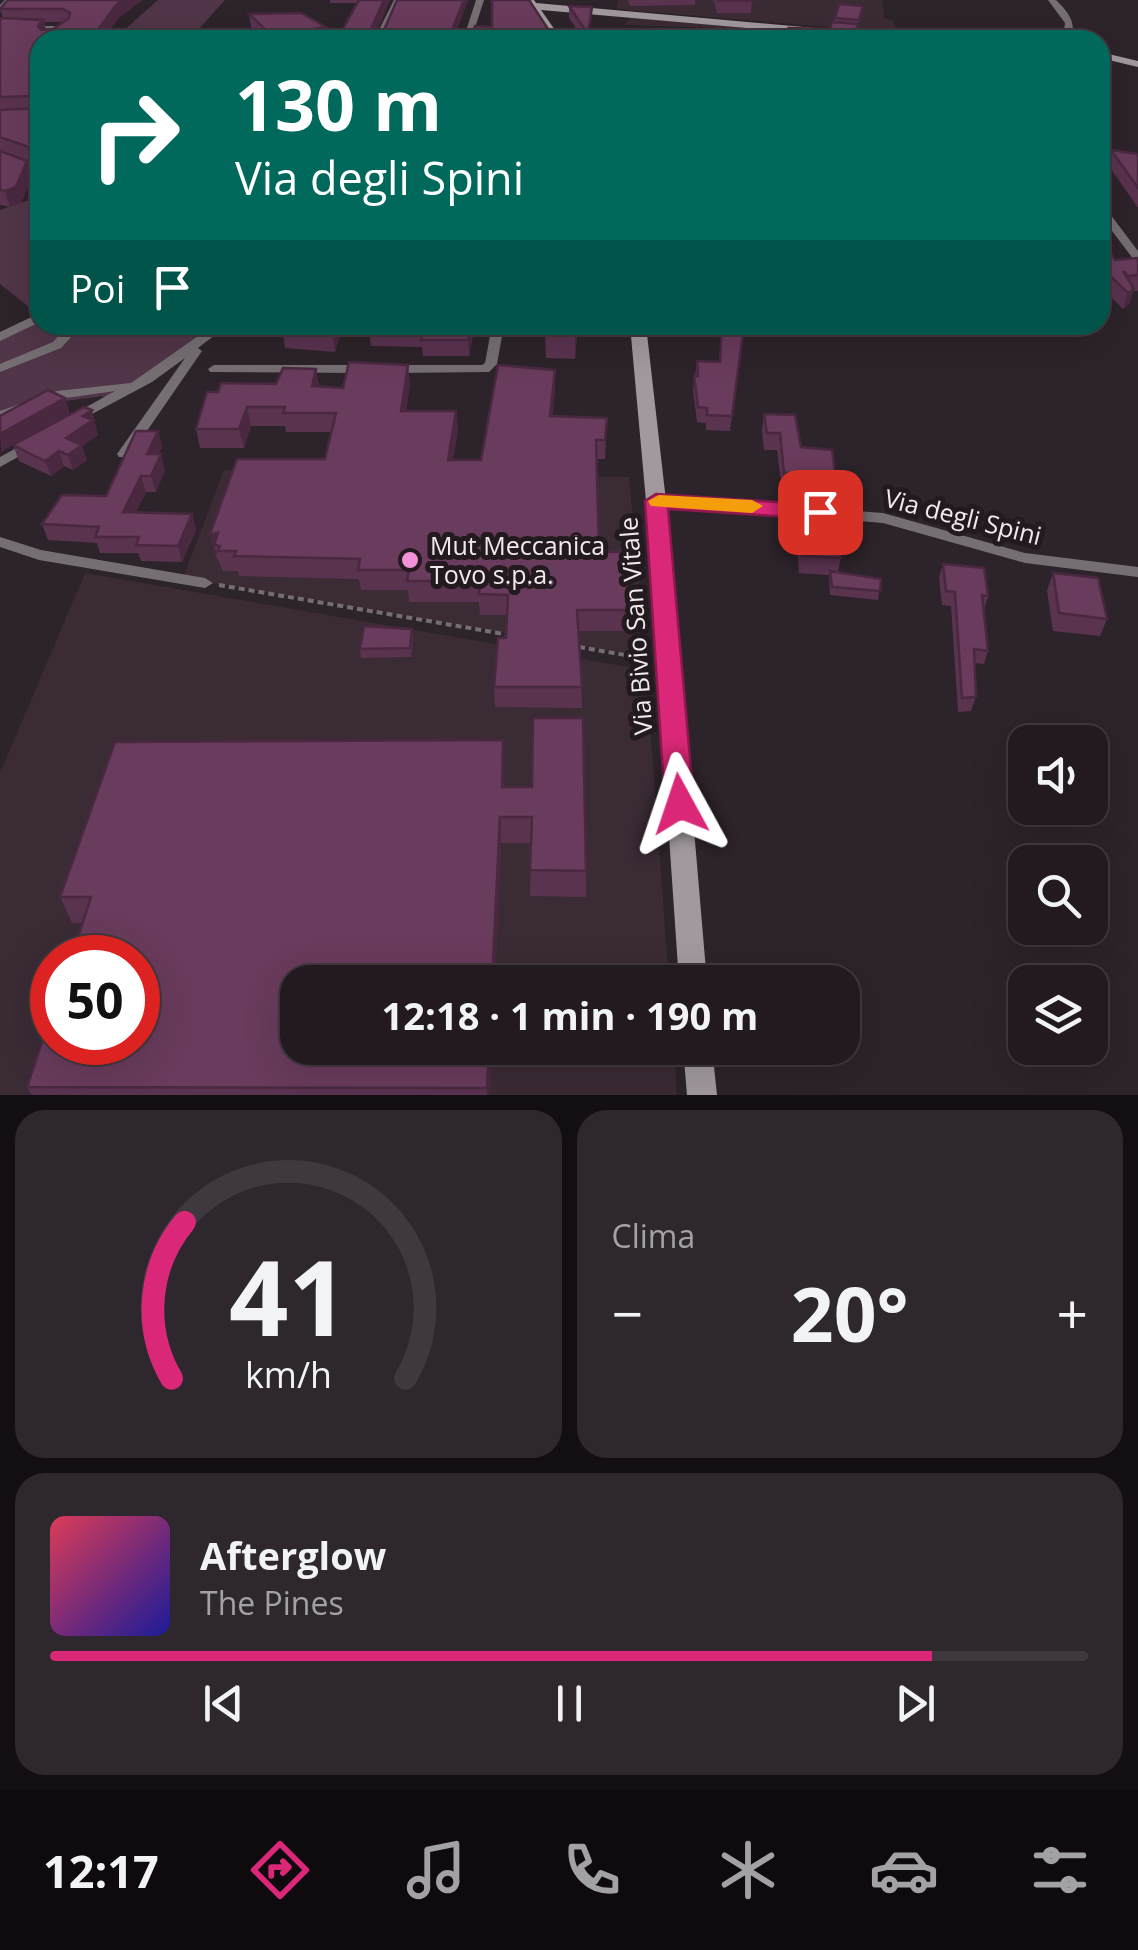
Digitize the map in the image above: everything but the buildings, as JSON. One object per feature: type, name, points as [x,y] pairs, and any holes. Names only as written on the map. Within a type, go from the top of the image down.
[{"type":"main road","points":[[546,21],[546,14],[573,4],[572,0],[617,14]]},
{"type":"main road","points":[[532,3],[559,9],[810,30]]},
{"type":"main road","points":[[532,3],[552,30]]},
{"type":"main road","points":[[1110,53],[1138,51]]},
{"type":"main road","points":[[1110,57],[1138,64]]},
{"type":"main road","name":"Via Bivio San Vitale","points":[[639,335],[693,965]]},
{"type":"main road","points":[[699,1065],[702,1095]]},
{"type":"street","points":[[0,9],[10,0]]},
{"type":"street","points":[[383,30],[398,0]]},
{"type":"street","points":[[470,30],[480,0]]},
{"type":"street","points":[[1052,0],[1070,21],[1072,30]]},
{"type":"street","points":[[0,28],[66,28],[63,30]]},
{"type":"street","points":[[1110,157],[1138,158]]},
{"type":"street","points":[[0,158],[30,169]]},
{"type":"street","points":[[1110,222],[1138,258]]},
{"type":"street","points":[[1122,239],[1138,240]]},
{"type":"street","points":[[0,337],[30,323]]},
{"type":"street","points":[[0,368],[57,345],[66,335]]},
{"type":"street","points":[[52,430],[131,387],[210,335]]},
{"type":"street","points":[[214,370],[485,369],[491,364],[496,335]]},
{"type":"street","points":[[124,454],[180,379],[200,343]]},
{"type":"street","points":[[0,415],[57,395],[131,387]]},
{"type":"street","points":[[0,463],[38,439]]},
{"type":"street","name":"Via degli Spini","points":[[656,501],[883,518],[1025,558],[1138,572]]},
{"type":"street","points":[[0,542],[39,555],[204,582]]},
{"type":"path","points":[[204,582],[514,636]]},
{"type":"path","points":[[572,646],[668,662]]},
{"type":"shaded area","points":[[158,0],[225,0],[198,30],[124,30]]},
{"type":"shaded area","points":[[619,0],[882,0],[884,18],[893,20],[895,28],[863,30],[616,8]]},
{"type":"shaded area","points":[[632,16],[790,30],[716,30],[625,25]]},
{"type":"shaded area","points":[[30,200],[30,308],[0,284],[0,210]]},
{"type":"shaded area","points":[[30,318],[30,335],[209,335],[104,400],[103,396],[65,401],[0,422],[0,334]]},
{"type":"shaded area","name":"Mut Meccanica Tovo s.p.a.","points":[[224,470],[629,477],[646,657],[183,578]]},
{"type":"shaded area","points":[[85,573],[646,670],[668,965],[280,965],[280,1065],[675,1065],[677,1095],[0,1095],[0,773]]},
{"type":"slow traffic","points":[[659,501],[752,506]]},
{"type":"place","name":"Mut Meccanica Tovo s.p.a.","points":[[410,560]]},
{"type":"route","points":[[680,804],[656,501],[820,512]]}]
